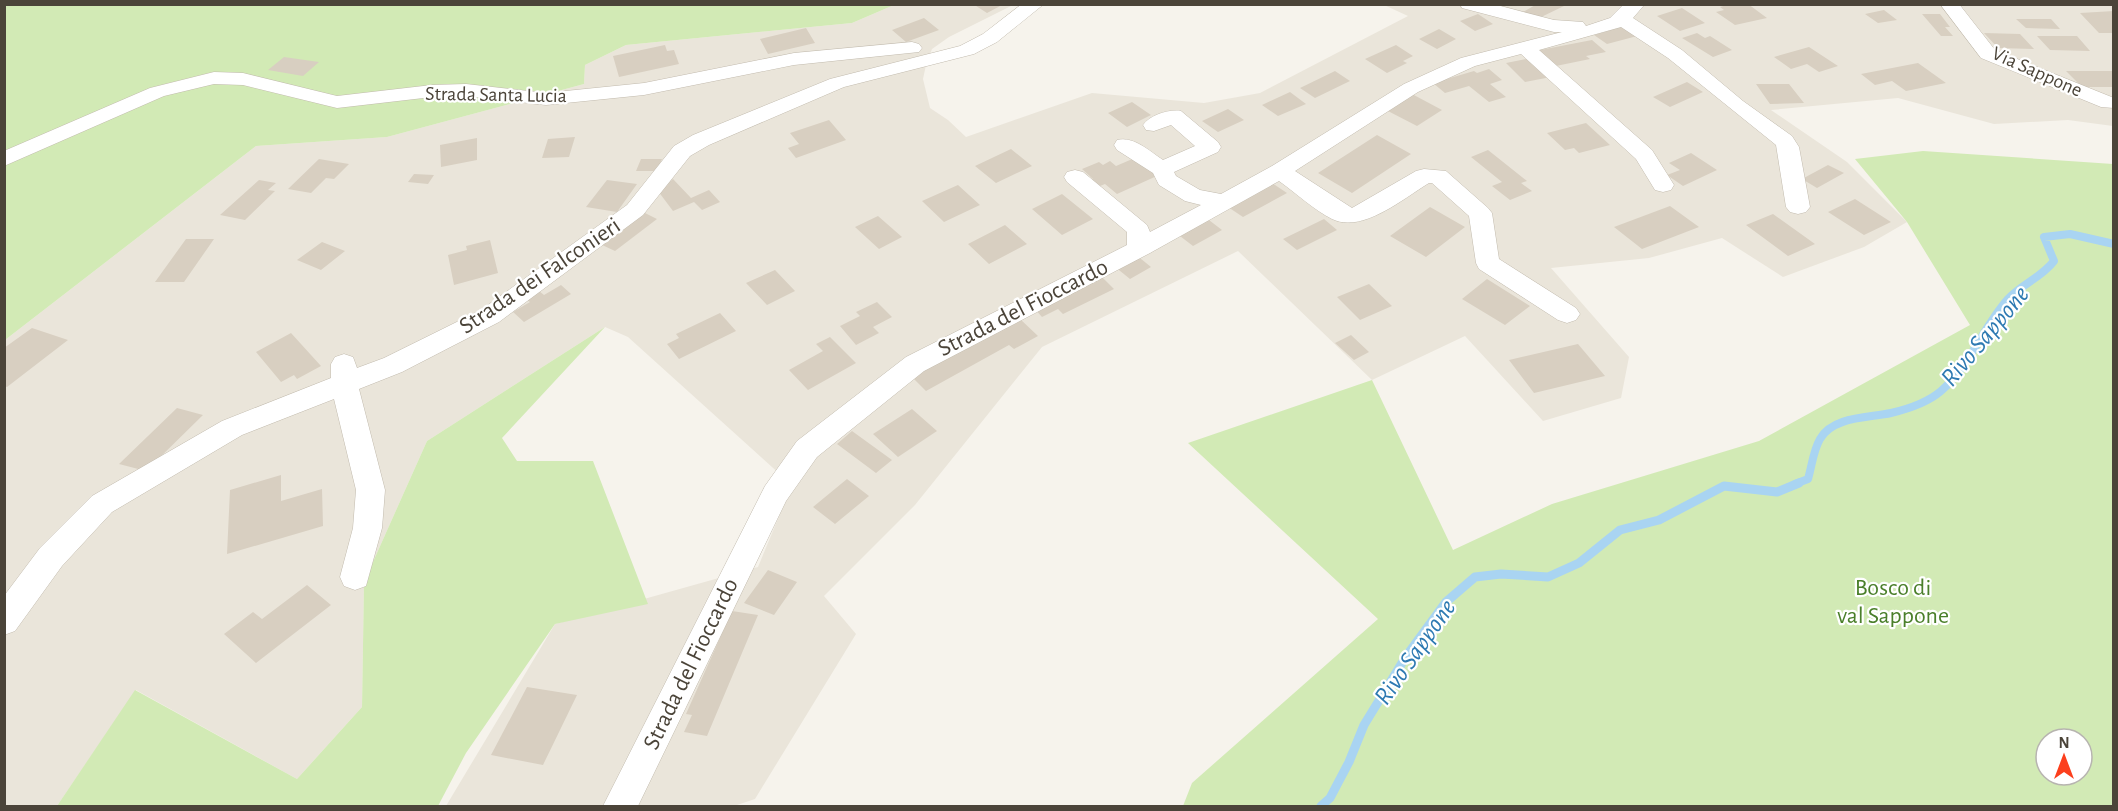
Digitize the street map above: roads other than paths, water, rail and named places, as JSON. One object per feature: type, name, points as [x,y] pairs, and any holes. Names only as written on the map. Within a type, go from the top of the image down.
[{"type":"street","name":"Strada Santa Lucia","points":[[4,159],[157,92],[214,78],[253,81],[337,102],[432,91],[466,90],[526,98],[575,97],[686,82],[794,59],[881,52],[950,42],[970,36],[1028,4]]},
{"type":"street","name":"Strada dei Falconieri","points":[[4,621],[51,556],[102,504],[232,428],[291,404],[344,375],[393,365],[490,315],[635,210],[682,150],[837,83],[967,50],[990,38],[1035,4]]},
{"type":"street","points":[[1469,4],[1554,26],[1624,15],[1784,141],[1788,147],[1798,207]]},
{"type":"street","name":"Via Sappone","points":[[1948,4],[1988,54],[2108,103]]},
{"type":"street","name":"Strada del Fioccardo","points":[[620,807],[775,494],[807,449],[915,364],[1142,247],[1280,171],[1411,88],[1467,62],[1524,47],[1624,15]]},
{"type":"street","points":[[1524,47],[1644,155],[1663,185]]},
{"type":"street","points":[[1154,125],[1173,116],[1210,147],[1162,169]]},
{"type":"street","points":[[1125,145],[1162,169],[1167,180],[1193,196],[1224,202]]},
{"type":"street","points":[[1280,171],[1341,214],[1352,216],[1361,214],[1424,176],[1438,176],[1480,213],[1488,263],[1567,314]]},
{"type":"street","points":[[1075,177],[1139,230],[1137,242],[1142,247]]},
{"type":"street","points":[[344,375],[369,479],[368,524],[355,578]]},
{"type":"waterway","name":"Rivo Sappone","points":[[1795,484],[1808,479],[1820,439],[1833,426],[1852,419],[1904,410],[1930,399],[1941,391],[1960,370],[2008,299],[2044,272],[2054,261],[2044,237],[2070,234],[2114,244]]},
{"type":"waterway","name":"Rivo Sappone","points":[[1321,806],[1330,798],[1349,762],[1364,725],[1405,658],[1446,602],[1475,577],[1501,574],[1548,577],[1579,563],[1620,530],[1659,520],[1724,486],[1777,492],[1799,483]]},
{"type":"park label","name":"Bosco di val Sappone","points":[[1893,602]]}]
